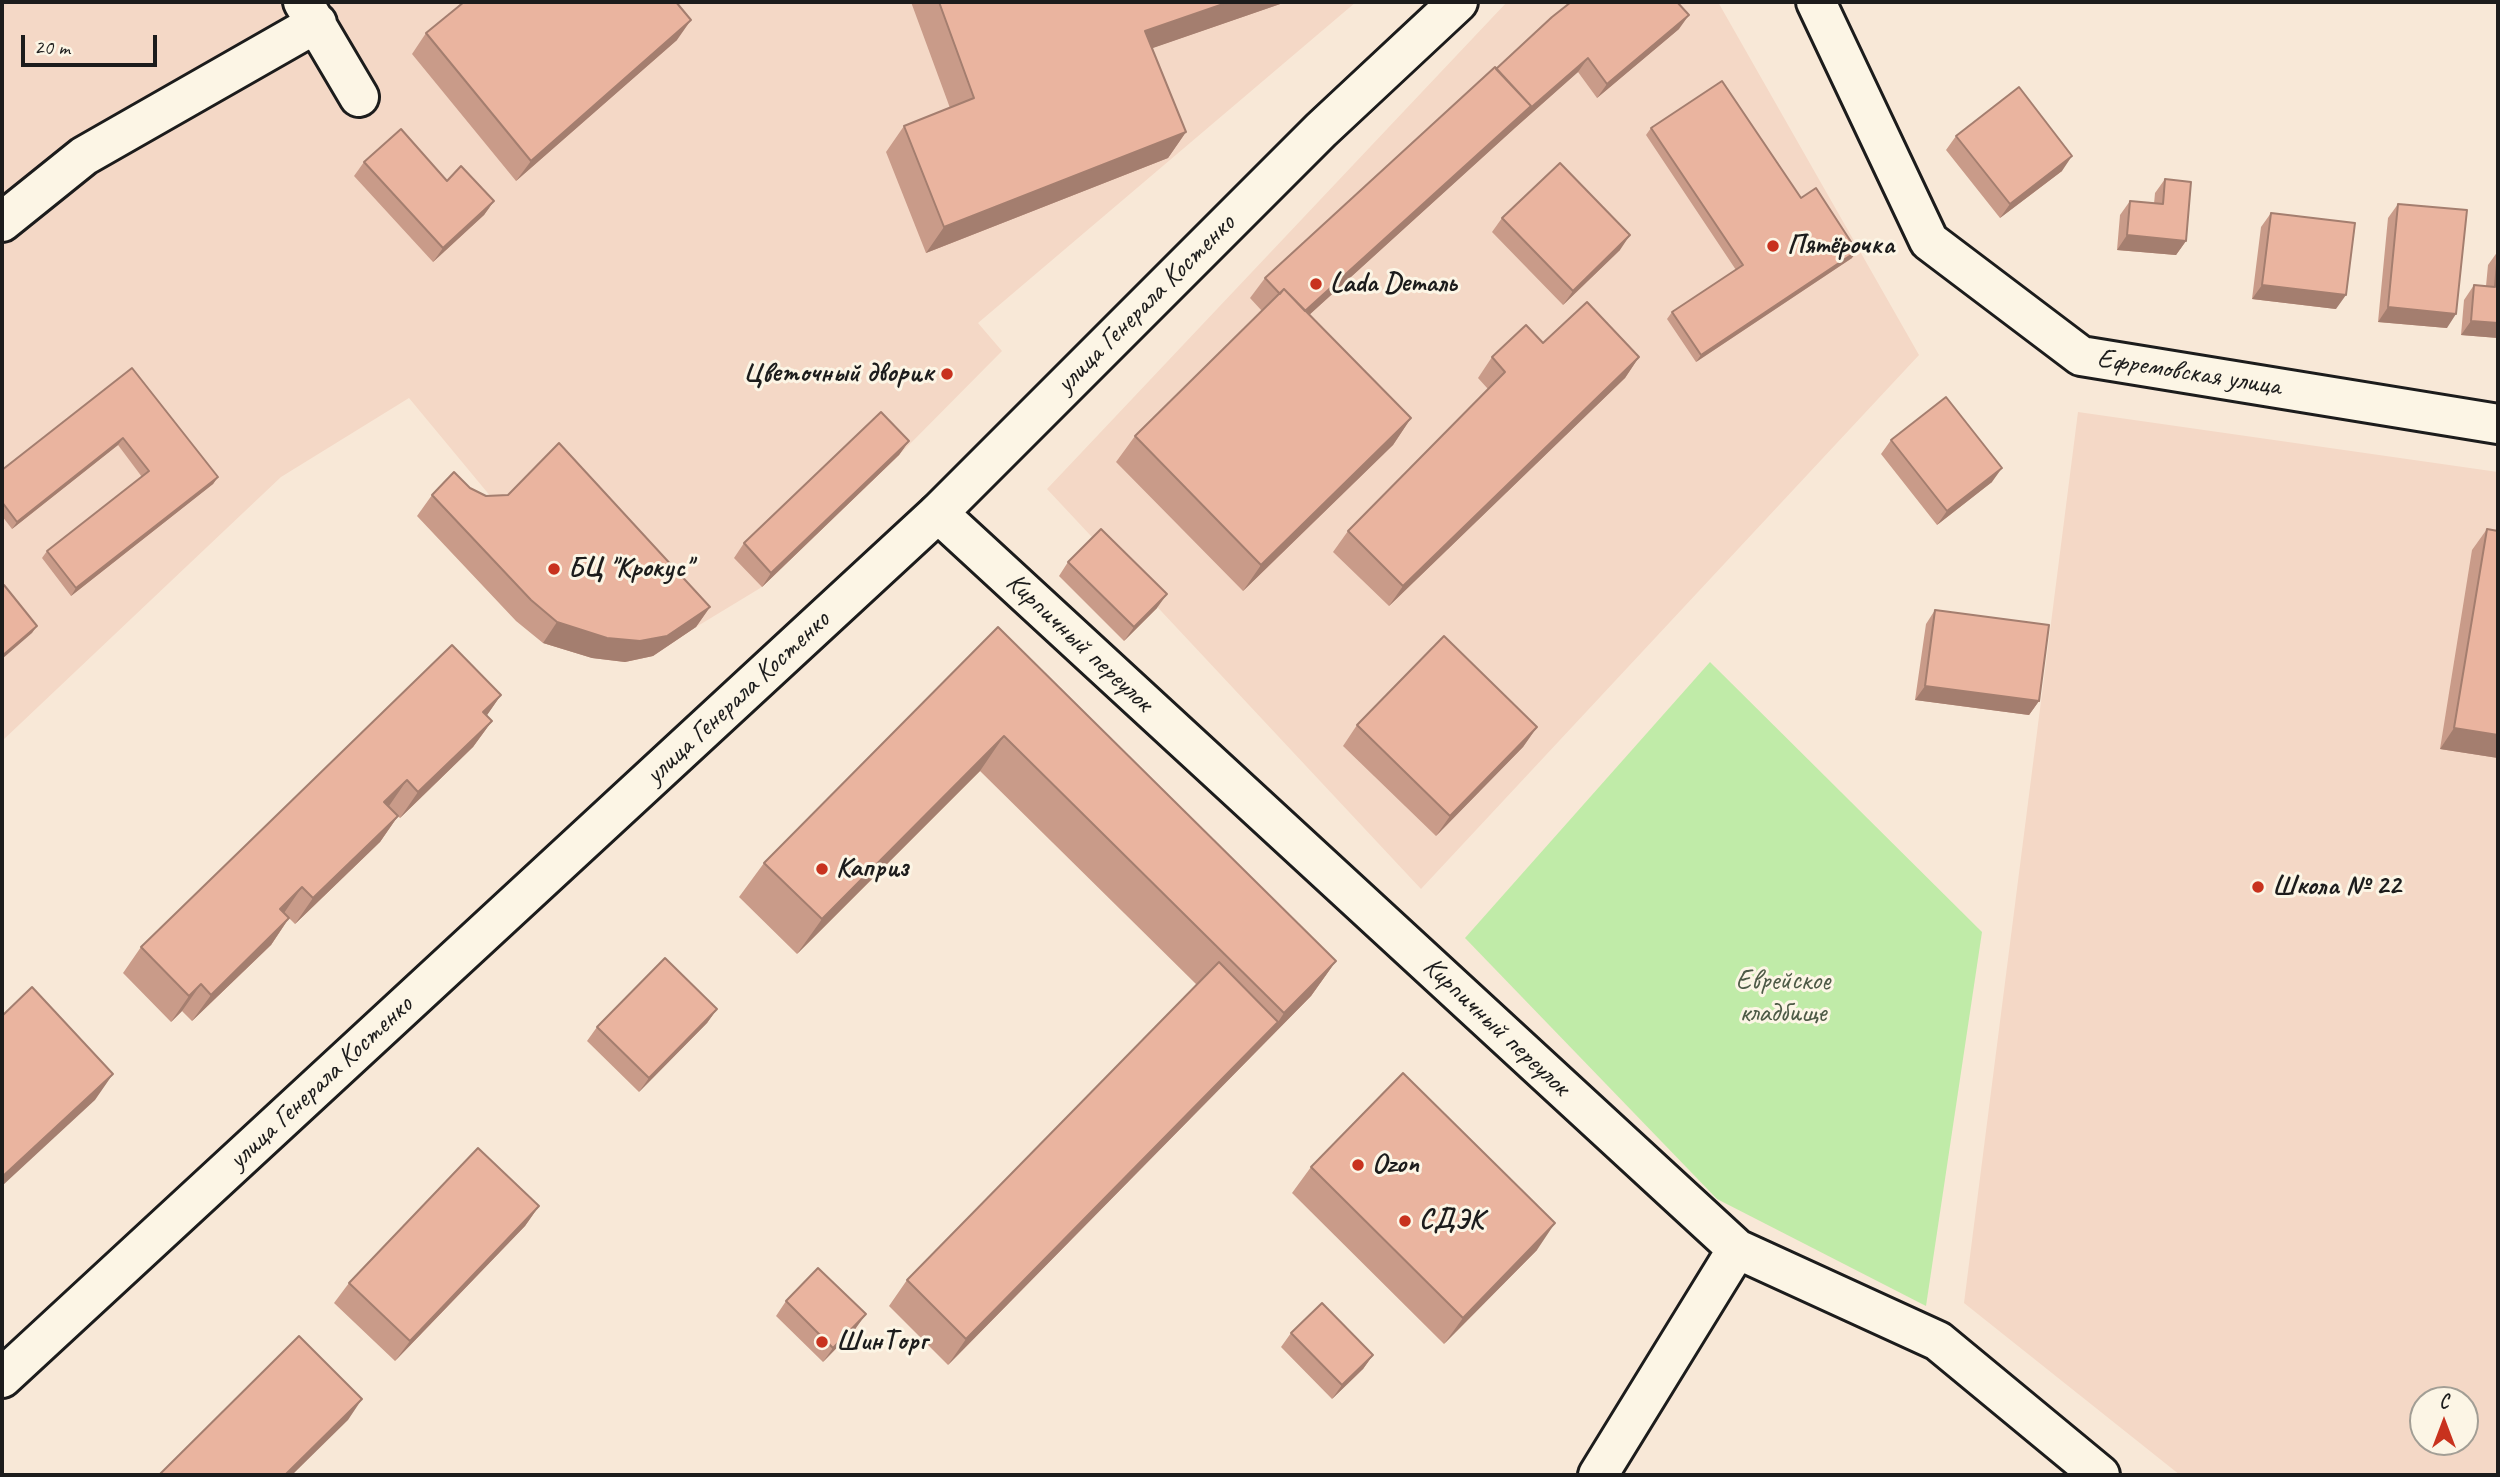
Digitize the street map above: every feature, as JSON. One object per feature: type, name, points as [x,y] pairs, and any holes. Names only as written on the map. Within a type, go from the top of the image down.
[{"type":"street","name":"улица Генерала Костенко","points":[[2,1378],[937,513],[1321,130],[1458,2]]},
{"type":"street","name":"Ефремовская улица","points":[[1816,2],[1929,241],[2081,356],[2498,424]]},
{"type":"street","points":[[2,222],[84,156],[310,12],[359,97]]},
{"type":"street","name":"Кирпичный переулок","points":[[937,513],[1737,1249],[1938,1341],[2100,1475]]},
{"type":"street","points":[[1598,1475],[1737,1249]]},
{"type":"shaded area","points":[[2,2],[1356,2],[978,323],[1002,351],[762,587],[696,627],[501,509],[409,398],[281,477],[2,741]]},
{"type":"shaded area","points":[[1507,2],[1718,2],[1919,355],[1421,889],[1047,489]]},
{"type":"shaded area","name":"Школа № 22","points":[[2078,412],[2498,472],[2498,1475],[2180,1475],[1964,1303]]},
{"type":"green space","name":"Еврейское кладбище","points":[[1710,662],[1982,932],[1926,1306],[1717,1199],[1465,938]]},
{"type":"building","points":[[464,2],[676,2],[691,20],[531,161],[426,33]]},
{"type":"building","points":[[939,2],[1229,2],[1145,31],[1186,132],[944,227],[904,126],[974,98]]},
{"type":"building","points":[[1571,2],[1677,2],[1689,15],[1607,84],[1588,58],[1526,112],[1531,106],[1496,69]]},
{"type":"building","points":[[1495,67],[1531,106],[1305,311],[1284,289],[1280,294],[1265,278]]},
{"type":"building","points":[[1722,81],[1801,198],[1816,188],[1857,251],[1701,355],[1672,312],[1743,265],[1651,128]]},
{"type":"building","points":[[2019,87],[2072,156],[2010,204],[1956,136]]},
{"type":"building","points":[[401,129],[447,181],[461,166],[494,201],[443,248],[364,162]]},
{"type":"building","points":[[1560,163],[1630,235],[1573,291],[1502,218]]},
{"type":"building","points":[[2165,179],[2191,182],[2186,241],[2127,235],[2130,201],[2163,204]]},
{"type":"building","points":[[2398,204],[2467,210],[2456,314],[2388,307]]},
{"type":"building","points":[[2271,213],[2355,223],[2346,295],[2262,285]]},
{"type":"building","points":[[2498,251],[2498,323],[2471,321],[2474,285],[2495,287]]},
{"type":"building","points":[[1284,289],[1411,418],[1261,565],[1135,436]]},
{"type":"building","points":[[1587,302],[1639,357],[1403,586],[1348,531],[1505,372],[1492,357],[1526,325],[1543,343]]},
{"type":"building","points":[[132,368],[218,477],[76,588],[47,551],[149,471],[123,438],[17,522],[2,502],[2,470]]},
{"type":"building","points":[[1946,397],[2002,468],[1947,511],[1891,440]]},
{"type":"building","points":[[881,412],[909,441],[771,573],[744,543]]},
{"type":"building","name":"БЦ \"Крокус\"","points":[[559,443],[710,607],[667,636],[640,641],[607,638],[557,622],[531,600],[432,495],[454,472],[470,488],[486,496],[508,495]]},
{"type":"building","points":[[1101,529],[1167,594],[1134,627],[1068,562]]},
{"type":"building","points":[[2487,529],[2498,531],[2498,735],[2454,728]]},
{"type":"building","points":[[4,585],[37,626],[2,656],[2,587]]},
{"type":"building","points":[[1935,610],[2049,625],[2039,701],[1925,686]]},
{"type":"building","points":[[998,627],[1336,961],[1284,1013],[1004,736],[822,919],[764,863]]},
{"type":"building","points":[[1444,636],[1537,727],[1450,816],[1357,725]]},
{"type":"building","points":[[452,645],[501,695],[483,712],[492,721],[418,792],[407,780],[384,802],[398,816],[313,898],[302,887],[280,909],[289,918],[211,995],[201,984],[189,996],[141,947]]},
{"type":"building","points":[[665,958],[717,1009],[649,1078],[597,1027]]},
{"type":"building","points":[[1219,962],[1278,1022],[966,1339],[907,1280]]},
{"type":"building","points":[[32,987],[113,1074],[2,1177],[2,1016]]},
{"type":"building","points":[[1403,1073],[1555,1223],[1463,1318],[1311,1167]]},
{"type":"building","points":[[478,1148],[539,1206],[410,1341],[349,1283]]},
{"type":"building","points":[[818,1268],[866,1314],[833,1348],[786,1301]]},
{"type":"building","points":[[1322,1303],[1373,1355],[1342,1385],[1291,1333]]},
{"type":"building","points":[[299,1336],[362,1399],[285,1475],[159,1475]]},
{"type":"place","name":"Пятёрочка","points":[[1773,246]]},
{"type":"place","name":"Lada Dеталь","points":[[1316,284]]},
{"type":"place","name":"Цветочный дворик","points":[[947,374]]},
{"type":"place","name":"БЦ \"Крокус\"","points":[[554,569]]},
{"type":"place","name":"Каприз","points":[[822,869]]},
{"type":"place","name":"Школа № 22","points":[[2258,887]]},
{"type":"place","name":"Ozon","points":[[1358,1165]]},
{"type":"place","name":"СДЭК","points":[[1405,1221]]},
{"type":"place","name":"ШинТорг","points":[[822,1342]]}]
